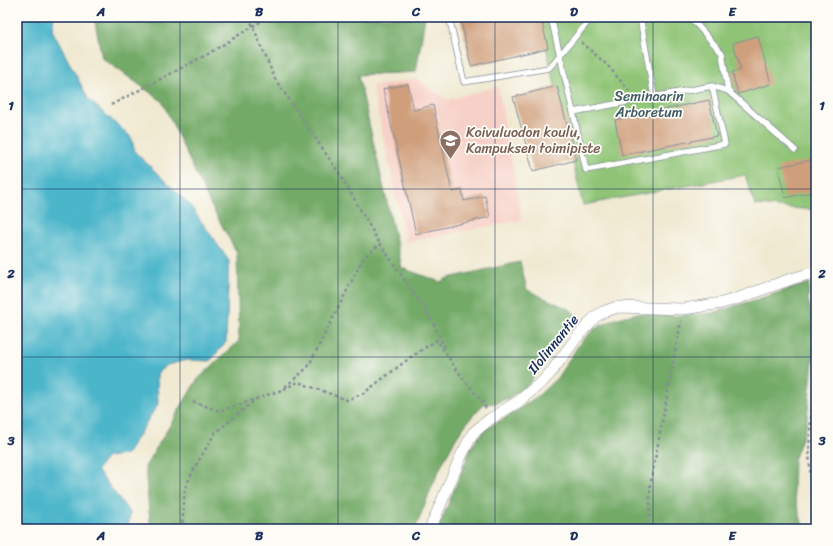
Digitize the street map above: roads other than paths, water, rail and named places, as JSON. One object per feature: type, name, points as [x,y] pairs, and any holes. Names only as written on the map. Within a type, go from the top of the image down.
[{"type":"street","name":"Ilolinnantie","points":[[430,529],[467,443],[473,433],[490,419],[519,401],[543,381],[595,317],[603,312],[617,307],[683,308],[707,305],[739,298],[791,279],[816,272]]},
{"type":"lane","points":[[449,17],[464,82],[549,68],[592,17]]},
{"type":"lane","points":[[551,17],[586,170],[725,144],[712,86]]},
{"type":"lane","points":[[640,17],[654,96]]},
{"type":"lane","points":[[690,17],[722,53],[728,91]]},
{"type":"lane","points":[[573,112],[712,86],[728,91],[795,150]]},
{"type":"water","points":[[17,17],[54,17],[52,30],[89,100],[131,137],[135,152],[189,204],[229,261],[226,342],[210,361],[187,360],[167,365],[157,373],[158,404],[126,455],[107,457],[97,470],[130,513],[128,529],[17,529]]},
{"type":"place","name":"Koivuluodon koulu, Kampuksen toimipiste","points":[[450,160]]},
{"type":"park label","name":"Seminaarin Arboretum","points":[[649,104]]}]
